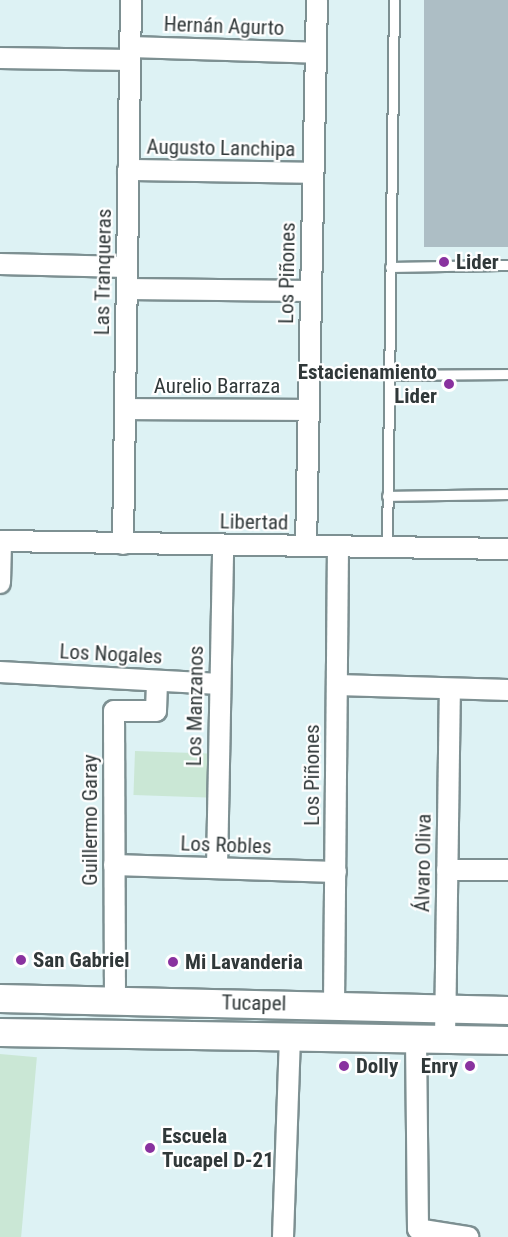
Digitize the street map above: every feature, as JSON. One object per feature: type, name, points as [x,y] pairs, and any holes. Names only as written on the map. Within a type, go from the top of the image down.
[{"type":"main road","name":"Tucapel","points":[[0,998],[445,1006],[508,1010]]},
{"type":"main road","name":"Tucapel","points":[[0,1032],[508,1040]]},
{"type":"street","name":"Las Tranqueras","points":[[123,544],[131,0]]},
{"type":"street","name":"Los Piñones","points":[[306,546],[317,0]]},
{"type":"street","name":"Hernán Agurto","points":[[0,58],[130,54],[316,53]]},
{"type":"street","name":"Augusto Lanchipa","points":[[128,170],[313,173]]},
{"type":"street","points":[[0,264],[127,267]]},
{"type":"street","points":[[127,289],[311,291]]},
{"type":"street","name":"Aurelio Barraza","points":[[125,409],[309,410]]},
{"type":"street","points":[[0,541],[0,584]]},
{"type":"street","name":"Libertad","points":[[0,541],[508,549]]},
{"type":"street","name":"Los Manzanos","points":[[217,868],[223,545]]},
{"type":"street","name":"Los Piñones","points":[[334,1004],[338,546]]},
{"type":"street","name":"Los Nogales","points":[[0,672],[220,684]]},
{"type":"street","name":"Guillermo Garay","points":[[115,1001],[114,711],[156,711],[157,681]]},
{"type":"street","points":[[337,685],[508,690]]},
{"type":"street","name":"Álvaro Oliva","points":[[445,1039],[450,689]]},
{"type":"street","name":"Los Robles","points":[[114,865],[336,872]]},
{"type":"street","points":[[447,870],[508,870]]},
{"type":"street","points":[[283,1237],[290,1036]]},
{"type":"street","points":[[416,1038],[418,1229],[458,1236]]},
{"type":"lane","points":[[387,547],[394,0]]},
{"type":"lane","points":[[390,267],[508,265]]},
{"type":"lane","points":[[389,375],[508,374]]},
{"type":"lane","points":[[387,496],[508,494]]},
{"type":"green space","points":[[135,751],[208,754],[206,798],[133,795]]},
{"type":"green space","points":[[0,1054],[37,1057],[21,1237],[0,1237]]},
{"type":"building","points":[[424,0],[508,0],[508,247],[424,247]]},
{"type":"place","name":"Lider","points":[[444,262]]},
{"type":"place","name":"Estacienamiento Lider","points":[[449,384]]},
{"type":"place","name":"San Gabriel","points":[[21,960]]},
{"type":"place","name":"Mi Lavanderia","points":[[173,962]]},
{"type":"place","name":"Dolly","points":[[344,1066]]},
{"type":"place","name":"Enry","points":[[470,1066]]},
{"type":"place","name":"Escuela Tucapel D-21","points":[[150,1148]]}]
